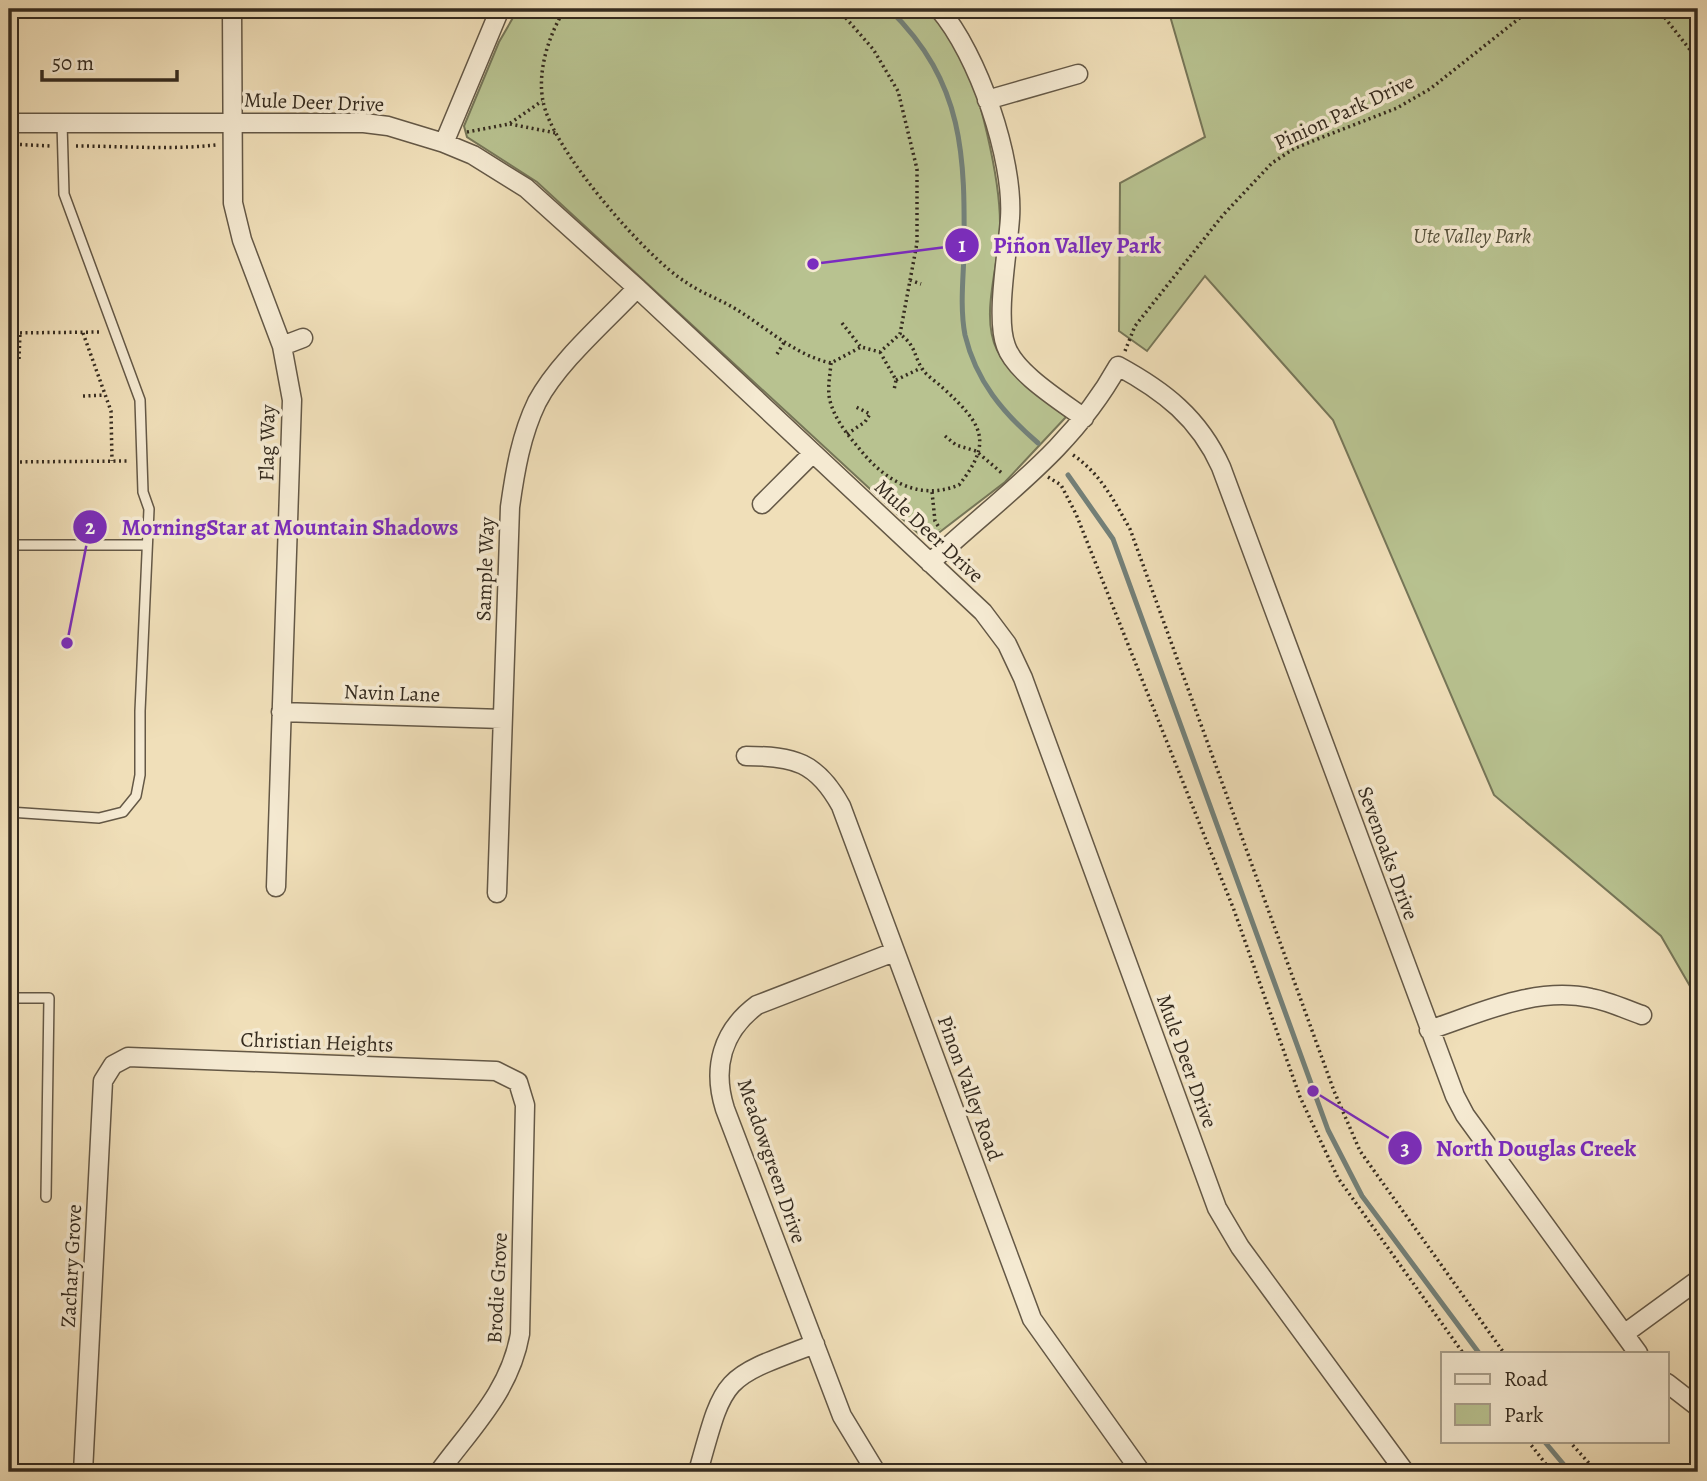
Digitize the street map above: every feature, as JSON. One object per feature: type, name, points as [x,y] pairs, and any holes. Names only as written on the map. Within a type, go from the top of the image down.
[{"type":"street","name":"Flag Way","points":[[232,9],[233,203],[236,222],[282,346],[292,400],[276,887]]},
{"type":"street","points":[[443,143],[500,9]]},
{"type":"street","points":[[939,9],[954,26],[969,52],[987,100],[1012,194],[1002,331],[1006,348],[1016,364],[1084,418]]},
{"type":"street","points":[[987,100],[1078,74]]},
{"type":"street","name":"Mule Deer Drive","points":[[9,123],[364,123],[388,126],[473,155],[526,188],[637,288],[983,612],[1014,659],[1217,1208],[1240,1247],[1405,1472]]},
{"type":"street","name":"Sample Way","points":[[497,893],[510,508],[521,446],[538,400],[552,379],[637,288]]},
{"type":"street","points":[[282,346],[303,338]]},
{"type":"street","points":[[930,563],[1038,470],[1084,418],[1118,366]]},
{"type":"street","name":"Sevenoaks Drive","points":[[1118,366],[1172,398],[1213,449],[1445,1074],[1465,1115],[1637,1352]]},
{"type":"street","points":[[762,504],[812,454]]},
{"type":"street","name":"Navin Lane","points":[[281,712],[502,719]]},
{"type":"street","name":"Pinon Valley Road","points":[[746,755],[779,756],[800,762],[818,772],[832,789],[841,806],[1032,1319],[1141,1472]]},
{"type":"street","name":"Meadowgreen Drive","points":[[876,1472],[842,1416],[723,1100],[719,1075],[720,1057],[733,1028],[743,1015],[757,1005],[894,952]]},
{"type":"street","points":[[1429,1030],[1513,1001],[1550,996],[1590,998],[1642,1015]]},
{"type":"street","name":"Christian Heights","points":[[113,1065],[128,1058],[496,1071],[518,1082]]},
{"type":"street","name":"Zachary Grove","points":[[83,1472],[103,1081],[113,1065]]},
{"type":"street","name":"Brodie Grove","points":[[439,1472],[499,1393],[516,1354],[520,1334],[525,1105],[518,1082]]},
{"type":"street","points":[[1624,1334],[1698,1280]]},
{"type":"street","points":[[698,1472],[716,1406],[731,1382],[759,1365],[815,1344]]},
{"type":"street","points":[[1668,1384],[1698,1407]]},
{"type":"lane","points":[[9,813],[99,818],[123,812],[136,796],[141,775],[149,509],[143,492],[140,400],[64,194],[62,123]]},
{"type":"lane","points":[[9,545],[147,545]]},
{"type":"lane","points":[[9,998],[49,998],[46,1197]]},
{"type":"path","points":[[565,9],[545,52],[542,101],[556,133],[592,185],[654,259],[687,284],[730,305],[811,359],[831,363],[861,346]]},
{"type":"path","points":[[838,9],[879,59],[898,91],[910,131],[917,169],[917,231],[900,334],[880,352]]},
{"type":"path","name":"Pinion Park Drive","points":[[1118,366],[1135,326],[1223,215],[1272,163],[1295,148],[1397,107],[1430,89],[1531,9]]},
{"type":"path","points":[[1658,9],[1698,60]]},
{"type":"path","points":[[509,124],[542,101]]},
{"type":"path","points":[[467,132],[509,124],[556,133]]},
{"type":"path","points":[[9,144],[22,147],[119,149],[156,146],[184,150],[216,145]]},
{"type":"path","points":[[910,280],[921,284]]},
{"type":"path","points":[[842,323],[861,346],[880,352],[896,380],[894,390]]},
{"type":"path","points":[[9,333],[115,332]]},
{"type":"path","points":[[19,359],[20,333]]},
{"type":"path","points":[[83,333],[111,411],[112,461]]},
{"type":"path","points":[[831,363],[831,402],[847,434],[876,470],[914,490],[932,492],[959,485],[980,455],[976,426],[965,410],[921,368],[912,343],[900,334]]},
{"type":"path","points":[[777,354],[785,341]]},
{"type":"path","points":[[896,380],[921,368]]},
{"type":"path","points":[[83,396],[106,395]]},
{"type":"path","points":[[847,434],[866,422],[870,414],[856,407]]},
{"type":"path","points":[[945,436],[980,455],[1017,488]]},
{"type":"path","points":[[1060,446],[1088,465],[1105,485],[1130,529],[1334,1091],[1360,1151],[1503,1352]]},
{"type":"path","points":[[9,462],[142,461]]},
{"type":"path","points":[[1038,470],[1060,485],[1076,514],[1229,898],[1300,1097],[1338,1178],[1462,1352]]},
{"type":"path","points":[[932,492],[934,521],[940,528]]},
{"type":"path","points":[[1529,1442],[1552,1472]]},
{"type":"path","points":[[1570,1442],[1597,1472]]},
{"type":"green space","points":[[518,9],[928,9],[955,42],[964,59],[980,106],[993,160],[1000,228],[990,306],[992,336],[997,350],[1010,369],[1066,417],[1005,482],[932,538],[921,536],[537,182],[467,137],[464,126],[499,42]]},
{"type":"green space","name":"Ute Valley Park","points":[[1168,9],[1698,9],[1698,1000],[1661,936],[1494,795],[1333,420],[1205,276],[1147,351],[1119,331],[1120,183],[1205,137]]},
{"type":"waterway","points":[[889,9],[914,37],[933,65],[946,93],[955,123],[961,153],[963,185],[963,315],[970,352],[992,395],[1013,420],[1038,443]]},
{"type":"waterway","points":[[1068,475],[1113,539],[1328,1130],[1362,1196],[1478,1352]]},
{"type":"waterway","points":[[1545,1442],[1570,1472]]},
{"type":"place","name":"Piñon Valley Park","points":[[813,264]]},
{"type":"place","name":"MorningStar at Mountain Shadows","points":[[67,643]]},
{"type":"place","name":"North Douglas Creek","points":[[1313,1091]]}]
